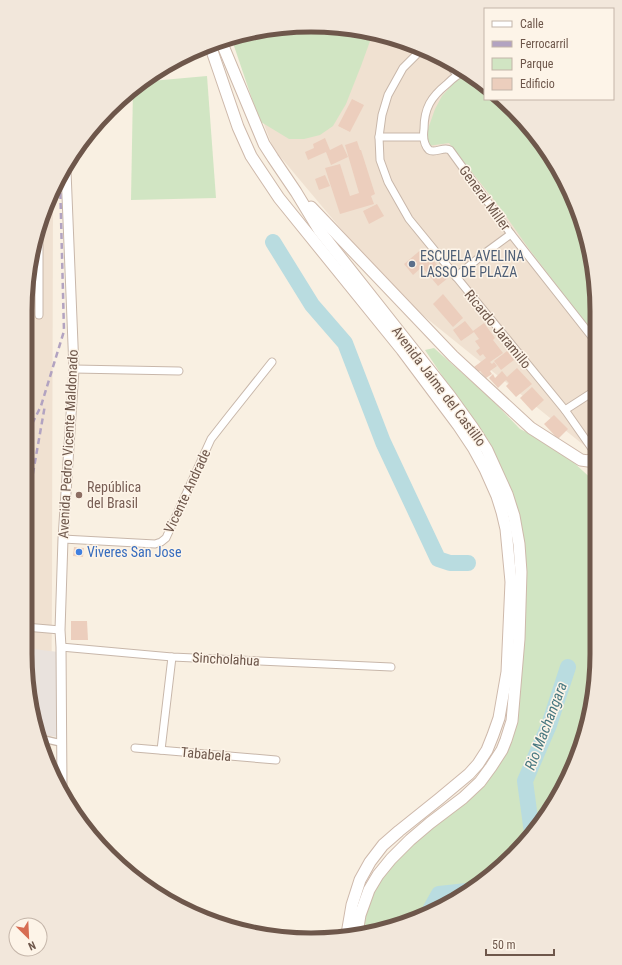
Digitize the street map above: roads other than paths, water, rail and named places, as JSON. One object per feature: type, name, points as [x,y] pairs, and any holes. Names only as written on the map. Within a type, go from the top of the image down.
[{"type":"main road","name":"Avenida Jaime del Castillo","points":[[223,46],[264,144],[319,230],[450,396],[487,450],[514,516],[520,544],[521,572],[519,640],[512,722],[504,745],[480,782],[463,798],[410,840],[391,859],[378,875],[368,890],[360,915],[358,929]]},
{"type":"main road","name":"Avenida Jaime del Castillo","points":[[212,50],[244,142],[265,179],[402,350],[458,425],[485,469],[497,496],[506,530],[511,582],[506,672],[499,718],[493,735],[487,750],[469,774],[440,799],[399,830],[370,862],[360,880],[354,898],[348,931]]},
{"type":"main road","points":[[296,192],[453,356],[532,428],[581,460],[590,460]]},
{"type":"street","name":"Ricardo Jaramillo","points":[[418,53],[402,68],[388,94],[382,114],[379,137],[380,160],[388,182],[409,219],[564,410],[590,446]]},
{"type":"street","points":[[379,137],[423,137],[424,121],[428,107],[437,92],[457,75],[455,72]]},
{"type":"street","name":"General Miller","points":[[423,137],[431,151],[450,150],[511,234],[590,334]]},
{"type":"street","name":"Avenida Pedro Vicente Maldonado","points":[[62,779],[60,630],[62,540],[74,369],[66,177]]},
{"type":"street","points":[[456,277],[511,234]]},
{"type":"street","points":[[39,250],[39,315]]},
{"type":"street","name":"Vicente Andrade","points":[[62,540],[155,544],[166,538],[211,439],[272,362]]},
{"type":"street","points":[[74,369],[178,371]]},
{"type":"street","points":[[564,410],[590,394]]},
{"type":"street","points":[[32,628],[60,630]]},
{"type":"street","name":"Sincholahua","points":[[61,647],[172,656],[391,667]]},
{"type":"street","points":[[161,750],[172,656]]},
{"type":"street","points":[[46,740],[61,743]]},
{"type":"street","name":"Tababela","points":[[136,748],[276,760]]},
{"type":"waterway","points":[[273,242],[312,305],[345,343],[383,442],[438,559],[450,563],[468,563]]},
{"type":"waterway","name":"Rio Machangara","points":[[531,825],[525,781],[549,725],[568,667]]},
{"type":"waterway","name":"Rio Machangara","points":[[433,904],[439,894],[456,892]]},
{"type":"railway","points":[[32,424],[41,406],[64,331],[60,189]]},
{"type":"railway","points":[[32,479],[45,405]]},
{"type":"place","name":"ESCUELA AVELINA LASSO DE PLAZA","points":[[412,264]]},
{"type":"place","name":"República del Brasil","points":[[79,495]]},
{"type":"place","name":"Viveres San Jose","points":[[79,552]]}]
